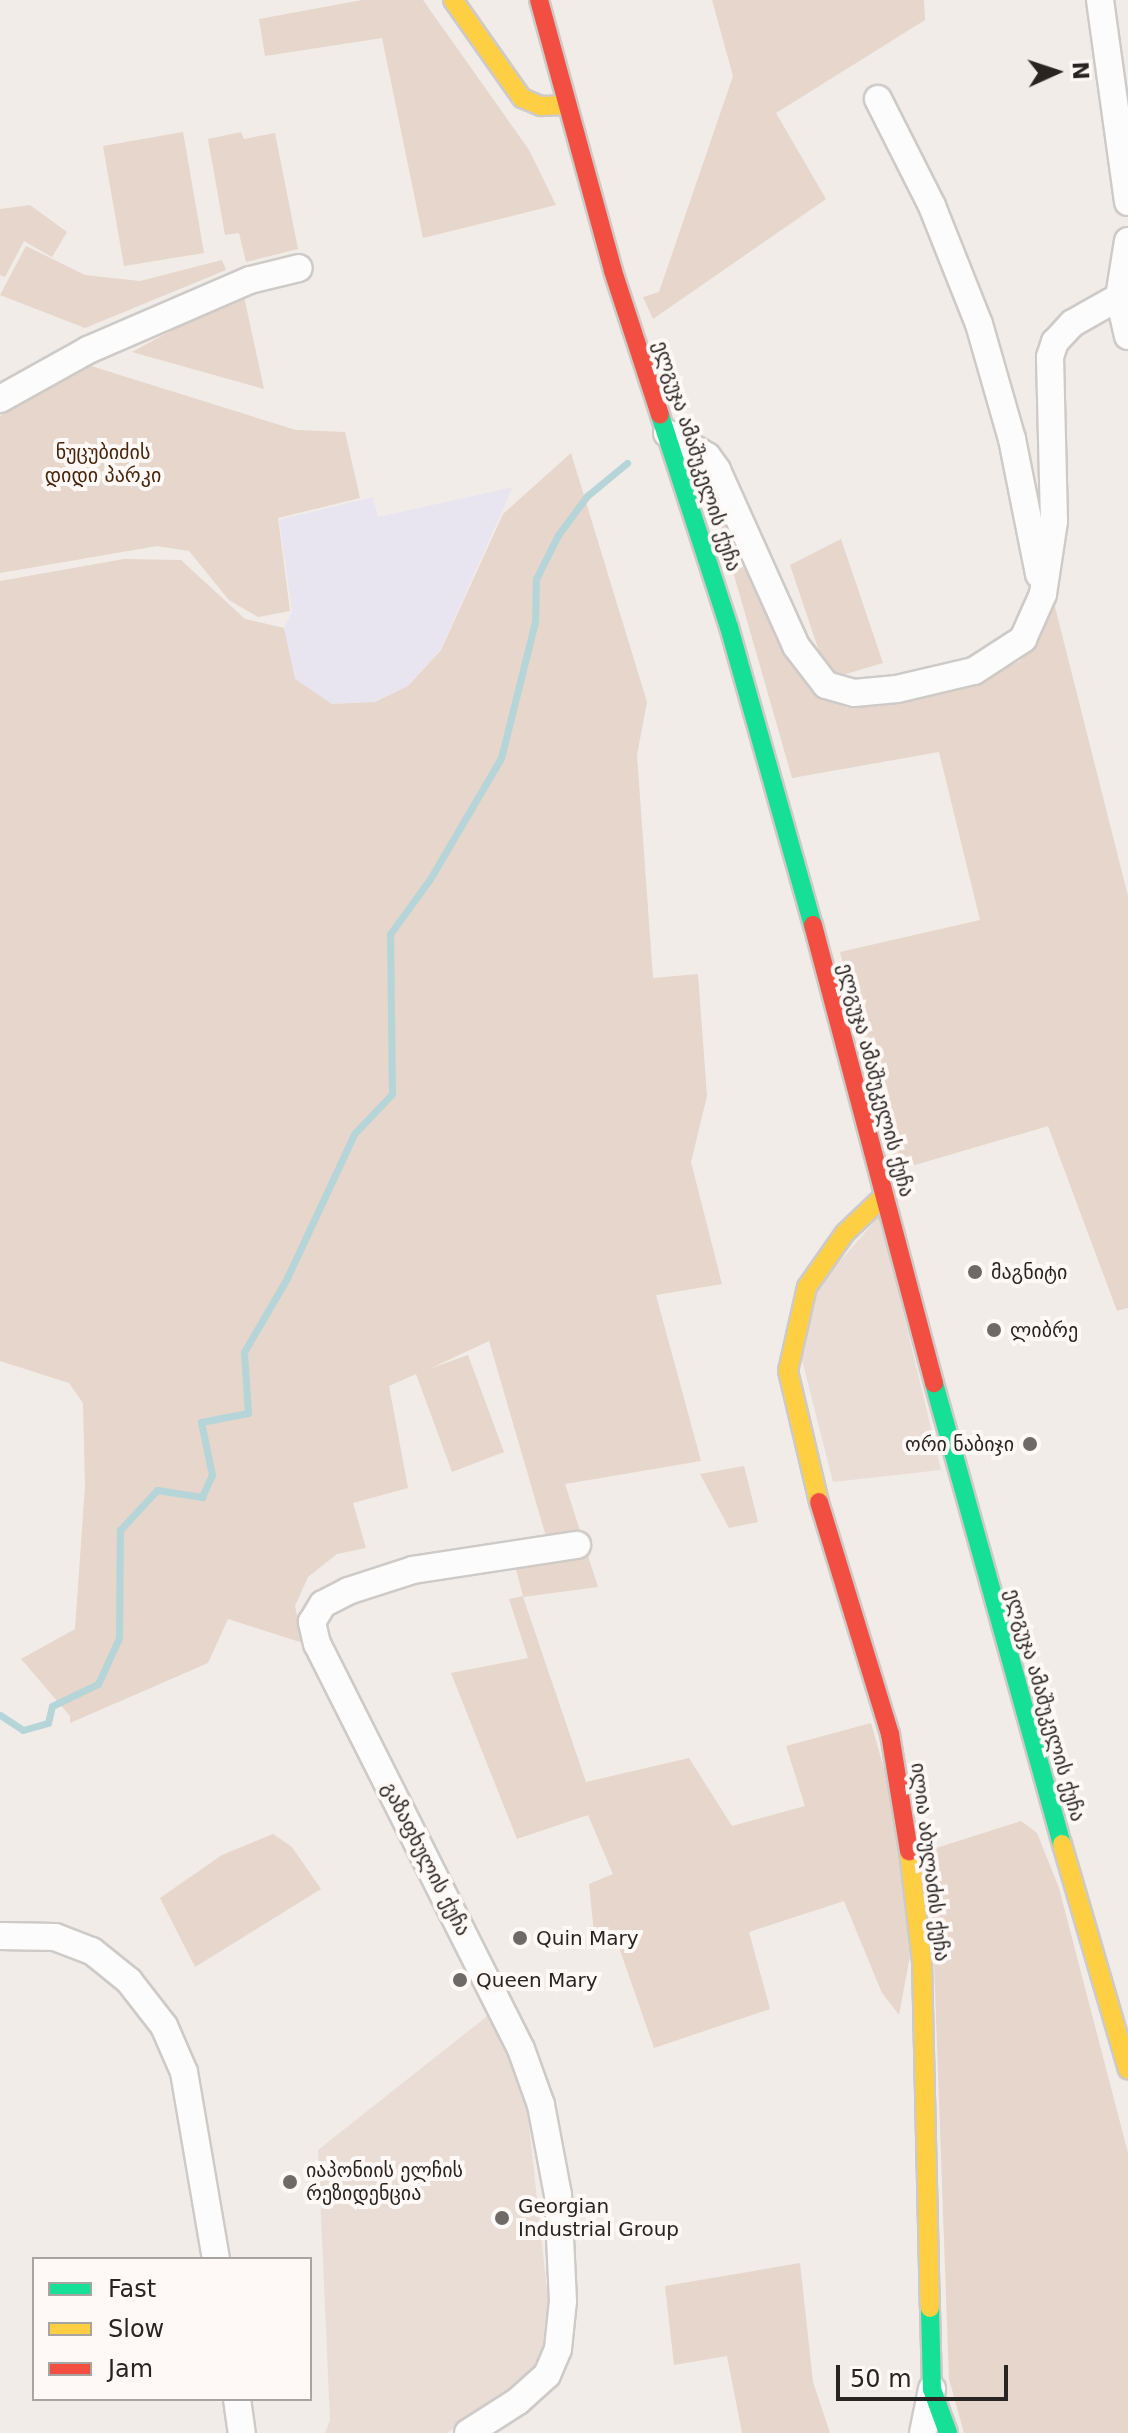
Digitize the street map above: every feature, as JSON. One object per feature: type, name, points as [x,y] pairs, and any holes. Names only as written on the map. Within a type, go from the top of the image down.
[{"type":"main road","points":[[453,0],[522,98],[541,106],[566,105]]},
{"type":"main road","name":"ელგუჯა ამაშუკელის ქუჩა","points":[[539,0],[613,271],[667,433],[798,866],[992,1603],[1128,2070]]},
{"type":"main road","name":"ილია აბულაძის ქუჩა","points":[[885,1195],[845,1233],[807,1287],[788,1371],[803,1451],[890,1734],[904,1805],[922,1962],[932,2389],[948,2433]]},
{"type":"street","points":[[1100,0],[1128,202]]},
{"type":"street","points":[[878,99],[932,206],[979,324],[1012,439],[1043,594]]},
{"type":"street","points":[[1128,241],[1119,297],[1128,336]]},
{"type":"street","points":[[0,399],[88,350],[250,280],[299,268]]},
{"type":"street","points":[[667,433],[707,456],[717,470],[796,646],[813,675],[838,691],[897,689],[974,671],[1023,639],[1043,594],[1054,521],[1050,357],[1055,342],[1073,323],[1119,297]]},
{"type":"street","name":"გაზაფხულის ქუჩა","points":[[468,2433],[537,2384],[558,2349],[563,2301],[561,2241],[547,2135],[521,2049],[317,1644],[312,1622],[323,1604],[348,1591],[413,1570],[577,1545]]},
{"type":"street","points":[[0,1936],[55,1937],[92,1951],[129,1981],[164,2026],[184,2072],[216,2257]]},
{"type":"street","points":[[923,2433],[932,2389]]},
{"type":"street","points":[[237,2401],[242,2433]]},
{"type":"shaded area","points":[[513,487],[441,649],[408,686],[375,702],[332,704],[294,679],[284,628],[292,611],[279,520],[373,497],[378,517]]},
{"type":"shaded area","points":[[880,1215],[941,1470],[833,1482],[800,1352],[811,1295]]},
{"type":"shaded area","points":[[496,2009],[525,2089],[551,2326],[538,2373],[447,2433],[325,2433],[330,2420],[318,2150]]},
{"type":"green space","points":[[362,0],[423,0],[529,150],[556,205],[423,238],[382,38],[265,56],[259,19]]},
{"type":"green space","points":[[712,0],[924,0],[925,20],[776,113],[826,199],[653,319],[643,297],[659,292],[733,76]]},
{"type":"green space","points":[[183,132],[204,253],[124,266],[103,146]]},
{"type":"green space","points":[[241,132],[244,139],[275,133],[298,249],[246,262],[239,233],[225,235],[208,139]]},
{"type":"green space","points":[[30,205],[67,232],[52,257],[24,241],[5,277],[0,275],[0,209]]},
{"type":"green space","points":[[26,246],[85,275],[140,281],[222,260],[226,270],[85,328],[0,295]]},
{"type":"green space","points":[[243,292],[264,389],[132,352]]},
{"type":"green space","name":"ნუცუბიძის დიდი პარკი","points":[[91,366],[296,430],[345,432],[360,498],[278,518],[290,611],[258,617],[229,600],[189,551],[157,546],[0,573],[0,416]]},
{"type":"green space","points":[[571,453],[647,702],[637,755],[653,978],[698,974],[707,1096],[691,1162],[722,1284],[656,1295],[701,1461],[565,1484],[598,1587],[523,1597],[586,1782],[689,1758],[732,1826],[805,1806],[786,1746],[871,1723],[892,1797],[910,1956],[899,2015],[882,1993],[844,1901],[749,1932],[770,2009],[654,2048],[613,1930],[594,1933],[589,1884],[613,1874],[588,1815],[517,1839],[451,1673],[528,1658],[509,1599],[523,1596],[515,1565],[552,1557],[489,1341],[429,1369],[468,1355],[504,1452],[452,1472],[416,1374],[389,1386],[408,1488],[353,1503],[366,1548],[337,1554],[308,1577],[295,1606],[303,1643],[228,1619],[208,1663],[70,1723],[70,1716],[21,1659],[75,1629],[85,1486],[83,1403],[69,1383],[0,1361],[0,581],[124,559],[181,560],[245,619],[284,628],[295,679],[332,704],[375,702],[408,686],[441,650],[503,514]]},
{"type":"green space","points":[[708,484],[789,651],[818,696],[848,708],[976,681],[1020,661],[1054,603],[1128,896],[1128,1308],[1117,1311],[1048,1126],[898,1170],[840,952],[980,920],[939,752],[792,778]]},
{"type":"green space","points":[[841,539],[883,663],[839,676],[823,663],[790,565]]},
{"type":"green space","points":[[744,1466],[758,1522],[729,1528],[700,1474]]},
{"type":"green space","points":[[1021,1821],[1037,1833],[1059,1888],[1128,2153],[1128,2433],[964,2433],[949,2379],[930,1850]]},
{"type":"green space","points":[[273,1834],[292,1847],[321,1889],[195,1967],[160,1898],[222,1855]]},
{"type":"green space","points":[[800,2263],[813,2382],[830,2433],[742,2433],[727,2356],[674,2365],[665,2286]]},
{"type":"waterway","points":[[0,1715],[23,1730],[48,1723],[52,1706],[98,1684],[119,1638],[120,1530],[157,1490],[202,1497],[212,1475],[201,1422],[248,1413],[244,1352],[287,1278],[354,1134],[392,1094],[390,934],[430,879],[501,758],[535,622],[536,579],[558,535],[587,496],[627,463]]},
{"type":"traffic: fast","points":[[660,415],[729,627],[813,925]]},
{"type":"traffic: fast","points":[[934,1383],[1062,1844]]},
{"type":"traffic: fast","points":[[930,2308],[932,2389],[948,2433]]},
{"type":"traffic: slow","points":[[453,0],[522,98],[541,106],[566,105]]},
{"type":"traffic: slow","points":[[819,1502],[788,1371],[807,1287],[845,1233],[885,1195]]},
{"type":"traffic: slow","points":[[1062,1844],[1128,2070]]},
{"type":"traffic: slow","points":[[909,1851],[922,1962],[930,2308]]},
{"type":"traffic: jam","points":[[539,0],[613,271],[660,415]]},
{"type":"traffic: jam","points":[[813,925],[934,1383]]},
{"type":"traffic: jam","points":[[819,1502],[890,1734],[909,1851]]},
{"type":"place","name":"მაგნიტი","points":[[975,1272]]},
{"type":"place","name":"ლიბრე","points":[[994,1330]]},
{"type":"place","name":"ორი ნაბიჯი","points":[[1030,1444]]},
{"type":"place","name":"Quin Mary","points":[[520,1938]]},
{"type":"place","name":"Queen Mary","points":[[460,1980]]},
{"type":"place","name":"იაპონიის ელჩის რეზიდენცია","points":[[290,2182]]},
{"type":"place","name":"Georgian Industrial Group","points":[[502,2218]]}]
